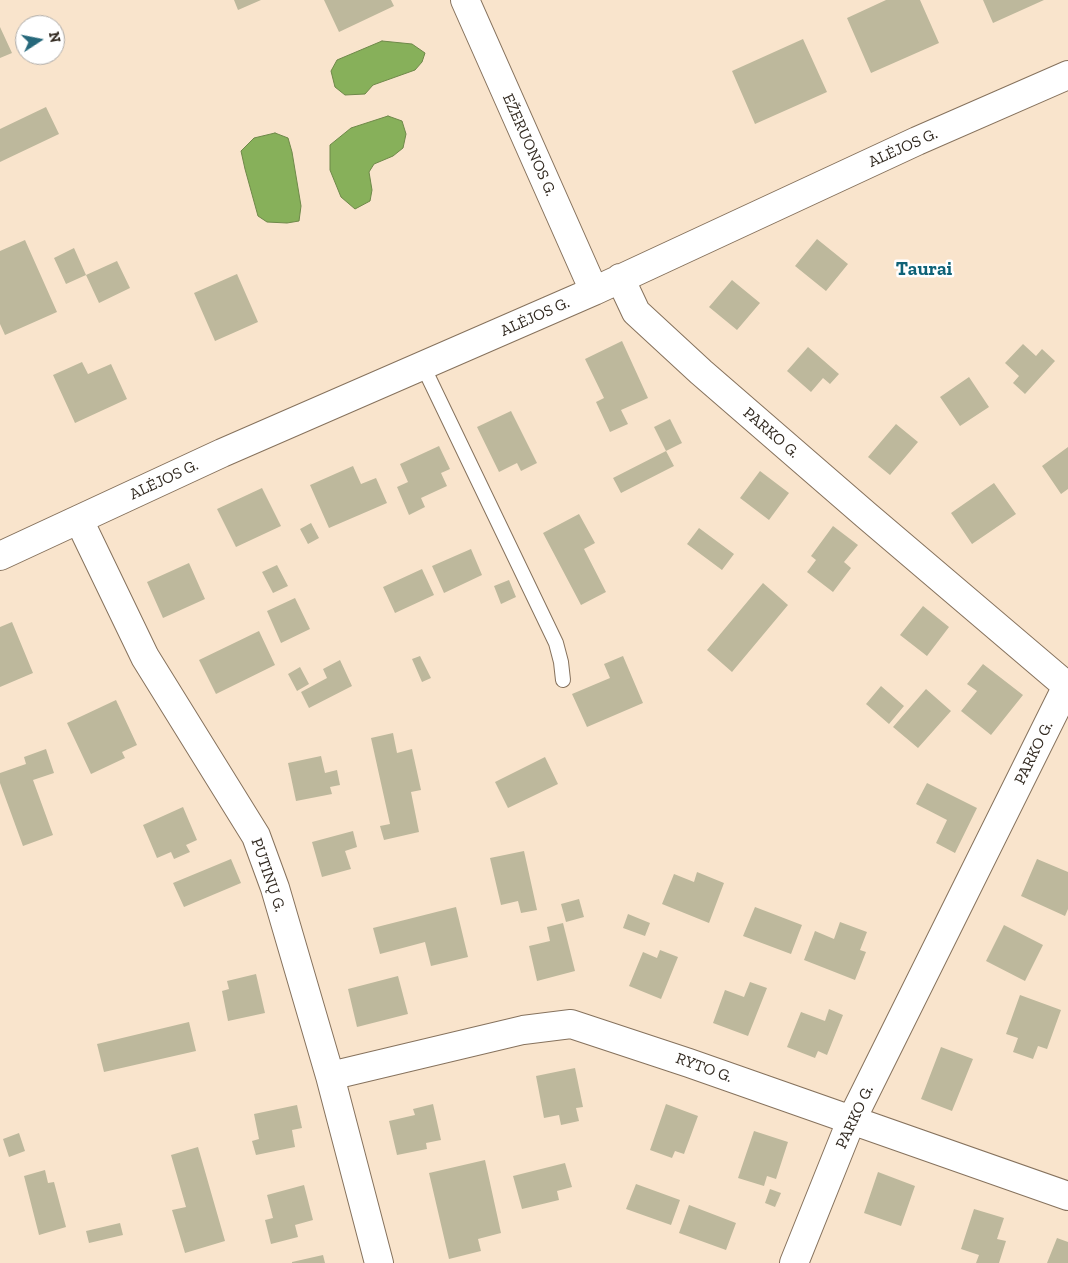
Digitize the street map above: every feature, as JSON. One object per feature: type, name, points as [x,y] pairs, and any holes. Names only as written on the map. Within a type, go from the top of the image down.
[{"type":"street","name":"EŽERUONOS G.","points":[[465,0],[594,290]]},
{"type":"street","name":"ALĖJOS G.","points":[[0,556],[222,453],[594,290],[917,141],[1068,75]]},
{"type":"street","name":"PARKO G.","points":[[620,278],[636,312],[650,326],[866,515],[1068,686],[852,1121],[794,1263]]},
{"type":"street","name":"PUTINŲ G.","points":[[79,520],[144,658],[256,836],[274,888],[330,1076],[379,1263]]},
{"type":"street","name":"RYTO G.","points":[[330,1076],[523,1030],[571,1024],[689,1063],[1068,1196]]},
{"type":"lane","points":[[423,366],[556,643],[563,680]]},
{"type":"shaded area","points":[[382,41],[412,44],[425,53],[422,62],[415,70],[373,85],[365,94],[345,95],[335,87],[331,71],[337,60]]},
{"type":"shaded area","points":[[388,116],[402,121],[406,134],[403,148],[393,156],[374,164],[369,172],[372,190],[370,201],[355,209],[341,197],[330,170],[330,145],[351,128]]},
{"type":"shaded area","points":[[275,133],[288,138],[292,152],[301,206],[299,221],[287,223],[267,222],[258,216],[245,169],[241,151],[254,138]]},
{"type":"building","points":[[234,0],[261,0],[238,10]]},
{"type":"building","points":[[324,0],[391,0],[394,6],[339,32]]},
{"type":"building","points":[[886,0],[920,0],[939,43],[871,73],[847,18]]},
{"type":"building","points":[[983,0],[1044,0],[993,23]]},
{"type":"building","points":[[0,27],[12,53],[0,58]]},
{"type":"building","points":[[803,39],[827,92],[755,124],[732,71]]},
{"type":"building","points":[[46,107],[59,134],[0,162],[0,129]]},
{"type":"building","points":[[817,239],[848,264],[826,291],[795,266]]},
{"type":"building","points":[[25,240],[57,312],[5,335],[0,324],[0,251]]},
{"type":"building","points":[[74,248],[86,275],[66,284],[54,258]]},
{"type":"building","points":[[117,261],[130,288],[99,303],[86,275]]},
{"type":"building","points":[[237,274],[258,322],[215,341],[194,293]]},
{"type":"building","points":[[732,280],[760,303],[737,330],[709,307]]},
{"type":"building","points":[[622,341],[648,398],[621,410],[628,424],[610,432],[596,402],[604,398],[585,359]]},
{"type":"building","points":[[1023,344],[1036,356],[1042,349],[1055,361],[1025,394],[1013,383],[1019,376],[1005,363]]},
{"type":"building","points":[[808,347],[839,374],[830,384],[823,378],[811,392],[787,371]]},
{"type":"building","points":[[82,362],[88,374],[111,364],[127,399],[75,423],[53,375]]},
{"type":"building","points":[[969,377],[989,407],[960,426],[940,397]]},
{"type":"building","points":[[511,411],[537,463],[521,471],[517,463],[499,472],[477,427]]},
{"type":"building","points":[[670,419],[682,443],[666,451],[654,427]]},
{"type":"building","points":[[896,424],[918,442],[890,475],[868,457]]},
{"type":"building","points":[[439,446],[450,469],[441,473],[447,486],[421,498],[425,507],[409,515],[397,487],[408,482],[400,464]]},
{"type":"building","points":[[1068,447],[1068,489],[1061,494],[1042,466]]},
{"type":"building","points":[[666,451],[674,466],[621,493],[613,478]]},
{"type":"building","points":[[353,466],[361,484],[376,478],[387,503],[329,528],[310,485]]},
{"type":"building","points":[[760,471],[789,493],[769,520],[740,498]]},
{"type":"building","points":[[994,483],[1016,514],[972,544],[951,513]]},
{"type":"building","points":[[262,488],[281,526],[236,547],[217,509]]},
{"type":"building","points":[[579,514],[595,543],[584,549],[606,592],[581,605],[543,533]]},
{"type":"building","points":[[311,523],[319,538],[308,544],[300,529]]},
{"type":"building","points":[[833,526],[858,545],[844,562],[851,568],[833,592],[807,572],[816,560],[811,556]]},
{"type":"building","points":[[699,528],[734,554],[722,570],[687,544]]},
{"type":"building","points":[[471,549],[482,575],[444,593],[432,566]]},
{"type":"building","points":[[189,563],[205,599],[163,618],[147,582]]},
{"type":"building","points":[[277,565],[288,586],[273,593],[262,572]]},
{"type":"building","points":[[422,569],[434,595],[395,613],[383,587]]},
{"type":"building","points":[[509,580],[516,597],[501,604],[494,586]]},
{"type":"building","points":[[763,583],[788,605],[732,672],[707,650]]},
{"type":"building","points":[[295,598],[310,629],[281,643],[267,611]]},
{"type":"building","points":[[923,606],[949,627],[927,656],[900,635]]},
{"type":"building","points":[[12,622],[33,673],[0,687],[0,627]]},
{"type":"building","points":[[259,631],[275,665],[216,694],[199,660]]},
{"type":"building","points":[[420,656],[431,678],[422,682],[412,659]]},
{"type":"building","points":[[623,656],[643,703],[587,727],[572,694],[610,678],[604,664]]},
{"type":"building","points":[[340,660],[352,686],[309,708],[301,692],[327,678],[323,669]]},
{"type":"building","points":[[983,664],[1023,695],[991,735],[961,711],[977,691],[967,684]]},
{"type":"building","points":[[300,667],[309,684],[297,691],[288,674]]},
{"type":"building","points":[[881,686],[904,706],[889,724],[866,704]]},
{"type":"building","points":[[926,689],[951,711],[918,748],[893,727]]},
{"type":"building","points":[[116,700],[137,745],[122,752],[125,758],[91,774],[67,723]]},
{"type":"building","points":[[393,733],[397,753],[412,749],[421,790],[411,792],[419,832],[384,840],[380,826],[390,824],[371,738]]},
{"type":"building","points":[[46,749],[54,773],[33,780],[53,835],[23,846],[0,783],[0,773],[26,764],[24,757]]},
{"type":"building","points":[[321,756],[325,773],[337,770],[340,785],[330,787],[332,794],[296,801],[288,763]]},
{"type":"building","points":[[545,757],[558,784],[508,808],[495,782]]},
{"type":"building","points":[[927,783],[977,808],[955,853],[936,843],[947,820],[916,804]]},
{"type":"building","points":[[183,807],[197,840],[186,845],[190,852],[174,859],[171,852],[157,858],[143,825]]},
{"type":"building","points":[[353,831],[357,847],[345,851],[351,869],[322,877],[312,842]]},
{"type":"building","points":[[524,851],[537,910],[521,913],[518,901],[501,905],[490,858]]},
{"type":"building","points":[[231,859],[241,883],[184,907],[173,883]]},
{"type":"building","points":[[1037,859],[1068,872],[1068,909],[1065,916],[1021,896]]},
{"type":"building","points":[[697,872],[724,883],[709,923],[662,904],[674,874],[694,882]]},
{"type":"building","points":[[579,899],[584,917],[566,922],[561,904]]},
{"type":"building","points":[[456,907],[468,957],[431,966],[425,942],[380,954],[373,928]]},
{"type":"building","points":[[755,907],[802,925],[791,954],[743,936]]},
{"type":"building","points":[[628,914],[650,923],[645,936],[623,928]]},
{"type":"building","points":[[840,922],[867,932],[860,950],[866,952],[855,980],[804,960],[815,931],[834,939]]},
{"type":"building","points":[[563,923],[575,971],[537,981],[529,946],[550,941],[547,927]]},
{"type":"building","points":[[1004,925],[1043,945],[1025,981],[986,961]]},
{"type":"building","points":[[660,950],[678,957],[661,999],[629,986],[643,952],[657,958]]},
{"type":"building","points":[[256,974],[265,1013],[228,1021],[222,991],[229,989],[227,981]]},
{"type":"building","points":[[398,976],[408,1014],[357,1027],[348,989]]},
{"type":"building","points":[[750,982],[767,988],[748,1036],[713,1023],[725,990],[744,997]]},
{"type":"building","points":[[1020,995],[1061,1010],[1047,1049],[1038,1046],[1033,1059],[1013,1052],[1018,1038],[1006,1034]]},
{"type":"building","points":[[829,1009],[843,1015],[827,1055],[818,1051],[815,1058],[787,1047],[801,1012],[825,1021]]},
{"type":"building","points":[[189,1022],[196,1051],[104,1072],[97,1044]]},
{"type":"building","points":[[941,1047],[973,1059],[952,1111],[921,1099]]},
{"type":"building","points":[[575,1068],[583,1107],[576,1108],[579,1121],[561,1125],[559,1115],[544,1118],[536,1076]]},
{"type":"building","points":[[433,1104],[441,1140],[426,1143],[427,1149],[397,1155],[389,1121],[415,1115],[413,1109]]},
{"type":"building","points":[[666,1104],[698,1116],[684,1154],[675,1151],[672,1158],[650,1150]]},
{"type":"building","points":[[297,1105],[302,1128],[292,1130],[295,1147],[256,1155],[252,1141],[259,1139],[254,1114]]},
{"type":"building","points":[[754,1131],[788,1142],[776,1179],[767,1176],[764,1186],[738,1178]]},
{"type":"building","points":[[19,1133],[25,1151],[9,1157],[3,1139]]},
{"type":"building","points":[[198,1147],[225,1241],[185,1253],[172,1210],[186,1207],[171,1155]]},
{"type":"building","points":[[485,1160],[501,1233],[478,1239],[481,1251],[449,1259],[429,1173]]},
{"type":"building","points":[[565,1163],[572,1187],[557,1191],[559,1200],[522,1209],[513,1176]]},
{"type":"building","points":[[45,1170],[48,1183],[54,1182],[66,1227],[39,1235],[24,1176]]},
{"type":"building","points":[[878,1172],[915,1186],[901,1226],[864,1213]]},
{"type":"building","points":[[636,1184],[680,1200],[671,1225],[626,1209]]},
{"type":"building","points":[[304,1185],[313,1220],[295,1225],[298,1237],[271,1244],[265,1220],[273,1218],[267,1195]]},
{"type":"building","points":[[770,1189],[781,1193],[775,1207],[765,1203]]},
{"type":"building","points":[[689,1205],[736,1223],[726,1250],[679,1233]]},
{"type":"building","points":[[974,1209],[1004,1218],[997,1239],[1006,1241],[999,1263],[976,1263],[979,1255],[961,1249]]},
{"type":"building","points":[[120,1223],[123,1235],[89,1243],[86,1231]]},
{"type":"building","points":[[1057,1238],[1068,1242],[1068,1263],[1047,1263]]},
{"type":"building","points":[[323,1255],[325,1263],[292,1263],[292,1262]]},
{"type":"district","name":"Taurai","points":[[924,270]]}]
